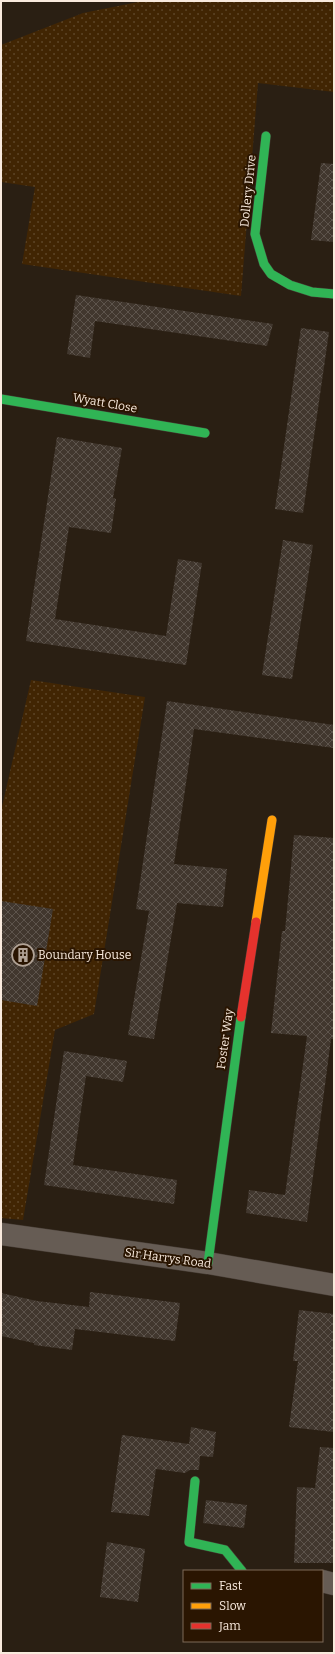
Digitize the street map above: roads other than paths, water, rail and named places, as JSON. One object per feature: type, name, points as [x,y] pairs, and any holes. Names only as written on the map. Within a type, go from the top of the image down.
[{"type":"street","name":"Dollery Drive","points":[[266,136],[255,234],[264,264],[271,274],[290,285],[312,292],[334,294]]},
{"type":"street","name":"Wyatt Close","points":[[1,399],[205,433]]},
{"type":"street","name":"Foster Way","points":[[208,1263],[230,1087],[252,935],[272,820]]},
{"type":"street","name":"Sir Harrys Road","points":[[1,1234],[208,1263],[334,1285]]},
{"type":"street","points":[[195,1481],[189,1542],[225,1550],[241,1570]]},
{"type":"street","points":[[323,1581],[334,1584]]},
{"type":"place","name":"Boundary House","points":[[23,955]]}]
